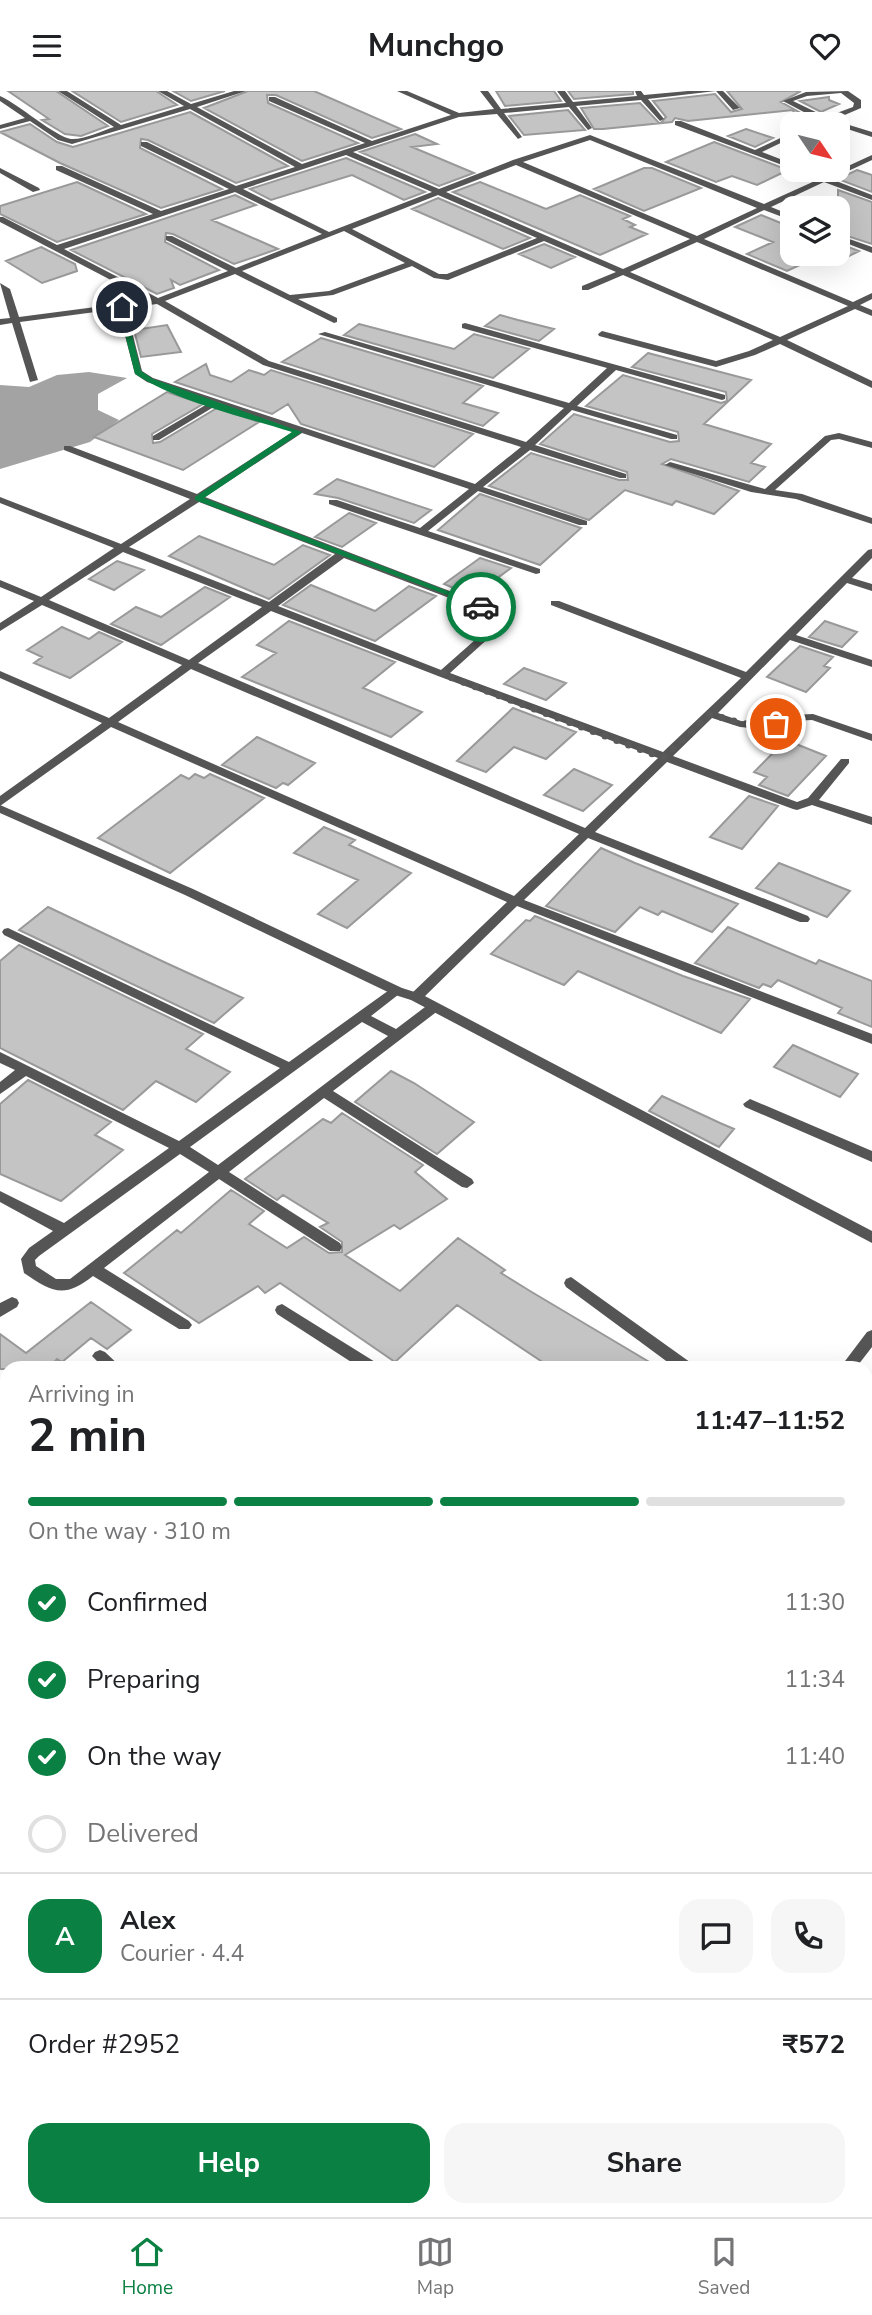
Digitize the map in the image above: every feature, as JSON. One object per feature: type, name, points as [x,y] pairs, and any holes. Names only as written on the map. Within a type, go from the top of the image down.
[{"type":"street","points":[[62,91],[121,128]]},
{"type":"street","points":[[162,91],[301,167]]},
{"type":"street","points":[[0,98],[69,141],[243,91]]},
{"type":"street","points":[[401,91],[458,115]]},
{"type":"street","points":[[484,91],[518,137]]},
{"type":"street","points":[[561,91],[589,128]]},
{"type":"street","points":[[58,248],[458,115],[640,94],[712,91]]},
{"type":"street","points":[[719,91],[736,108]]},
{"type":"street","points":[[808,112],[787,101],[806,94],[841,91],[858,102],[857,108],[846,112]]},
{"type":"street","points":[[640,94],[660,119]]},
{"type":"street","points":[[272,99],[370,143]]},
{"type":"street","points":[[0,127],[33,118]]},
{"type":"street","points":[[678,123],[780,162]]},
{"type":"street","points":[[850,128],[872,135]]},
{"type":"street","points":[[0,322],[158,301],[516,162],[590,137],[780,214]]},
{"type":"street","points":[[754,153],[780,140]]},
{"type":"street","points":[[144,144],[330,235]]},
{"type":"street","points":[[346,152],[780,340],[872,385]]},
{"type":"street","points":[[850,167],[872,157]]},
{"type":"street","points":[[516,162],[872,313]]},
{"type":"street","points":[[59,168],[160,214]]},
{"type":"street","points":[[0,170],[36,190]]},
{"type":"street","points":[[585,288],[817,182]]},
{"type":"street","points":[[832,182],[872,198]]},
{"type":"street","points":[[0,219],[158,301],[266,363],[623,476]]},
{"type":"street","points":[[346,229],[438,276],[448,277],[543,238]]},
{"type":"street","points":[[169,238],[334,320]]},
{"type":"street","points":[[850,242],[872,250]]},
{"type":"street","points":[[289,297],[330,293],[413,263]]},
{"type":"street","points":[[0,286],[6,289],[33,380]]},
{"type":"street","points":[[602,334],[710,364],[740,358],[872,296]]},
{"type":"street","points":[[122,307],[138,372],[150,380],[213,404],[583,523]]},
{"type":"street","points":[[465,326],[722,397]]},
{"type":"street","points":[[322,334],[674,437]]},
{"type":"street","points":[[421,533],[527,447],[615,366]]},
{"type":"street","points":[[156,438],[213,404]]},
{"type":"street","points":[[0,628],[299,432]]},
{"type":"street","points":[[766,493],[828,438],[839,436],[872,445]]},
{"type":"street","points":[[66,448],[490,610],[499,617],[497,626],[442,674]]},
{"type":"street","points":[[670,465],[766,493],[798,496],[872,521]]},
{"type":"street","points":[[0,500],[442,674],[797,806],[812,801],[845,761]]},
{"type":"street","points":[[333,502],[537,571]]},
{"type":"street","points":[[416,997],[710,714],[872,551]]},
{"type":"street","points":[[0,802],[341,555]]},
{"type":"street","points":[[846,579],[872,588]]},
{"type":"street","points":[[0,583],[587,833],[804,919]]},
{"type":"street","points":[[555,603],[746,676]]},
{"type":"street","points":[[788,636],[872,664]]},
{"type":"street","points":[[0,674],[515,901],[872,1039]]},
{"type":"street","points":[[710,714],[740,724],[762,726],[792,718],[813,717],[872,738]]},
{"type":"street","points":[[812,801],[872,821]]},
{"type":"street","points":[[0,809],[189,892],[397,991],[416,997],[872,1238]]},
{"type":"street","points":[[8,932],[289,1067]]},
{"type":"street","points":[[397,991],[34,1252],[28,1259],[29,1269],[53,1285],[63,1287],[74,1284],[434,1007]]},
{"type":"street","points":[[361,1016],[397,1035]]},
{"type":"street","points":[[0,1057],[178,1146],[335,1247]]},
{"type":"street","points":[[0,1089],[24,1069]]},
{"type":"street","points":[[324,1091],[467,1183]]},
{"type":"street","points":[[750,1104],[872,1157]]},
{"type":"street","points":[[0,1196],[64,1230]]},
{"type":"street","points":[[93,1269],[184,1325]]},
{"type":"street","points":[[571,1283],[678,1361]]},
{"type":"street","points":[[282,1310],[362,1361]]},
{"type":"street","points":[[853,1361],[870,1343]]},
{"type":"street","points":[[100,1356],[106,1361]]},
{"type":"shaded area","points":[[89,372],[127,378],[98,394],[98,410],[119,420],[90,442],[0,469],[0,385],[29,387],[57,375]]},
{"type":"building","points":[[8,91],[56,91],[108,126],[81,136],[65,134],[42,120],[49,119]]},
{"type":"building","points":[[72,91],[156,91],[177,105],[121,122]]},
{"type":"building","points":[[173,91],[225,91],[191,101]]},
{"type":"building","points":[[248,91],[314,91],[401,129],[372,138],[276,95],[267,95],[268,103],[358,143],[302,161],[204,108]]},
{"type":"building","points":[[496,91],[554,91],[561,101],[505,106]]},
{"type":"building","points":[[568,91],[633,91],[633,94],[574,99]]},
{"type":"building","points":[[727,91],[801,91],[781,102],[799,112],[793,110],[688,121],[675,118],[672,122],[661,123],[666,117],[653,101],[715,94],[731,112],[742,109]]},
{"type":"building","points":[[829,97],[829,100],[839,104],[821,112],[800,101]]},
{"type":"building","points":[[640,103],[659,123],[594,129],[581,108]]},
{"type":"building","points":[[568,110],[585,130],[524,135],[509,116]]},
{"type":"building","points":[[190,112],[288,166],[236,183],[141,139],[140,148],[222,189],[161,208],[60,163],[0,132],[30,124],[57,142],[73,147]]},
{"type":"building","points":[[746,129],[773,138],[755,147],[728,136]]},
{"type":"building","points":[[415,134],[437,144],[412,147],[474,173],[439,186],[360,152]]},
{"type":"building","points":[[714,142],[780,167],[780,174],[757,185],[732,176],[716,182],[666,162]]},
{"type":"building","points":[[346,158],[425,192],[404,200],[352,175],[271,200],[250,189]]},
{"type":"building","points":[[644,168],[652,168],[701,188],[644,211],[594,189]]},
{"type":"building","points":[[857,170],[872,175],[872,192],[846,182],[850,182],[850,173]]},
{"type":"building","points":[[77,182],[146,214],[57,242],[0,214],[0,206]]},
{"type":"building","points":[[480,182],[546,209],[580,195],[630,216],[623,219],[635,225],[630,227],[647,234],[600,255],[453,192]]},
{"type":"building","points":[[838,190],[872,202],[872,244],[850,237],[850,196],[838,196]]},
{"type":"building","points":[[235,195],[256,205],[212,220],[278,249],[234,264],[166,233],[165,242],[219,270],[180,285],[171,280],[174,288],[157,294],[71,250]]},
{"type":"building","points":[[438,198],[530,238],[503,249],[412,209]]},
{"type":"building","points":[[761,215],[780,223],[780,266],[798,266],[787,271],[747,254],[773,242],[735,227]]},
{"type":"building","points":[[544,244],[575,257],[551,268],[519,254]]},
{"type":"building","points":[[41,247],[75,264],[77,271],[42,283],[6,261]]},
{"type":"building","points":[[850,248],[859,251],[850,256]]},
{"type":"building","points":[[500,315],[554,329],[539,341],[485,326]]},
{"type":"building","points":[[359,324],[454,349],[474,334],[529,349],[493,378],[344,335]]},
{"type":"building","points":[[167,325],[181,352],[141,357],[134,330]]},
{"type":"building","points":[[321,338],[483,386],[463,403],[498,413],[483,426],[282,362]]},
{"type":"building","points":[[648,353],[751,380],[704,424],[771,444],[751,463],[765,467],[749,482],[671,459],[662,464],[739,491],[714,514],[676,501],[672,505],[625,490],[589,520],[489,486],[531,453],[619,480],[628,480],[627,472],[540,444],[574,414],[670,442],[679,441],[678,432],[586,406],[623,375],[721,403],[727,401],[726,392],[632,367]]},
{"type":"building","points":[[206,364],[210,375],[231,382],[249,370],[264,375],[271,370],[473,434],[434,467],[301,424],[288,404],[272,414],[175,382]]},
{"type":"building","points":[[167,392],[203,404],[152,434],[153,443],[160,442],[217,408],[259,422],[183,470],[94,437]]},
{"type":"building","points":[[337,479],[431,510],[414,523],[338,498],[315,494]]},
{"type":"building","points":[[480,494],[581,528],[540,565],[438,530]]},
{"type":"building","points":[[349,513],[376,523],[342,547],[315,537]]},
{"type":"building","points":[[199,536],[274,565],[303,545],[330,555],[269,599],[169,556]]},
{"type":"building","points":[[480,558],[511,568],[473,596],[444,584]]},
{"type":"building","points":[[117,561],[144,570],[114,590],[89,579]]},
{"type":"building","points":[[311,585],[375,611],[409,586],[436,596],[375,641],[283,605]]},
{"type":"building","points":[[205,587],[230,597],[161,645],[111,624],[136,607],[161,617]]},
{"type":"building","points":[[289,621],[395,662],[363,688],[422,712],[391,737],[242,677],[276,653],[257,645]]},
{"type":"building","points":[[825,621],[857,632],[842,647],[809,637]]},
{"type":"building","points":[[62,627],[89,639],[99,632],[122,642],[70,678],[34,663],[42,657],[27,650]]},
{"type":"building","points":[[800,646],[833,657],[824,666],[830,668],[806,692],[767,677]]},
{"type":"building","points":[[524,668],[566,683],[546,700],[504,684]]},
{"type":"building","points":[[513,708],[576,732],[546,759],[514,747],[486,772],[457,761]]},
{"type":"building","points":[[257,737],[315,763],[288,785],[283,783],[276,788],[222,765]]},
{"type":"building","points":[[786,740],[826,756],[788,796],[759,785],[767,777],[754,772]]},
{"type":"building","points":[[574,769],[612,785],[583,811],[544,795]]},
{"type":"building","points":[[195,774],[204,778],[210,774],[264,798],[170,873],[98,838],[181,775],[189,779]]},
{"type":"building","points":[[749,796],[778,806],[742,849],[710,837]]},
{"type":"building","points":[[324,827],[355,840],[349,845],[411,873],[347,928],[318,914],[358,880],[294,853]]},
{"type":"building","points":[[601,848],[738,904],[712,932],[662,911],[658,915],[640,907],[615,932],[546,906]]},
{"type":"building","points":[[779,863],[850,891],[827,917],[756,888]]},
{"type":"building","points":[[48,907],[243,998],[214,1023],[19,930]]},
{"type":"building","points":[[535,916],[683,976],[750,999],[721,1033],[578,971],[564,985],[491,954],[526,920],[530,921]]},
{"type":"building","points":[[728,927],[816,964],[819,960],[872,981],[872,1027],[838,1013],[842,1008],[778,980],[771,987],[763,984],[759,988],[695,963]]},
{"type":"building","points":[[19,945],[203,1034],[186,1049],[230,1072],[196,1102],[156,1081],[123,1110],[0,1048],[0,961]]},
{"type":"building","points":[[793,1045],[858,1074],[840,1097],[774,1067]]},
{"type":"building","points":[[391,1071],[474,1122],[437,1154],[355,1102]]},
{"type":"building","points":[[28,1080],[111,1122],[95,1135],[123,1150],[61,1201],[0,1174],[0,1104]]},
{"type":"building","points":[[662,1096],[734,1129],[719,1147],[649,1111]]},
{"type":"building","points":[[342,1113],[423,1165],[415,1172],[447,1199],[400,1229],[394,1225],[345,1255],[400,1291],[458,1238],[505,1270],[501,1273],[648,1361],[541,1361],[457,1305],[394,1361],[280,1283],[265,1293],[258,1286],[199,1323],[124,1273],[177,1230],[181,1233],[231,1190],[264,1211],[249,1224],[287,1248],[304,1237],[329,1253],[342,1252],[342,1242],[320,1227],[328,1223],[283,1195],[277,1200],[245,1179],[323,1119],[331,1123]]},
{"type":"building","points":[[91,1302],[131,1330],[107,1349],[91,1338],[63,1361],[0,1361],[0,1334],[26,1353]]},
{"type":"way so far","points":[[481,607],[499,617],[497,626],[442,674],[663,758],[710,714],[740,724],[776,724]]},
{"type":"route","points":[[122,307],[138,372],[150,380],[213,404],[299,432],[198,498],[481,607]]}]
